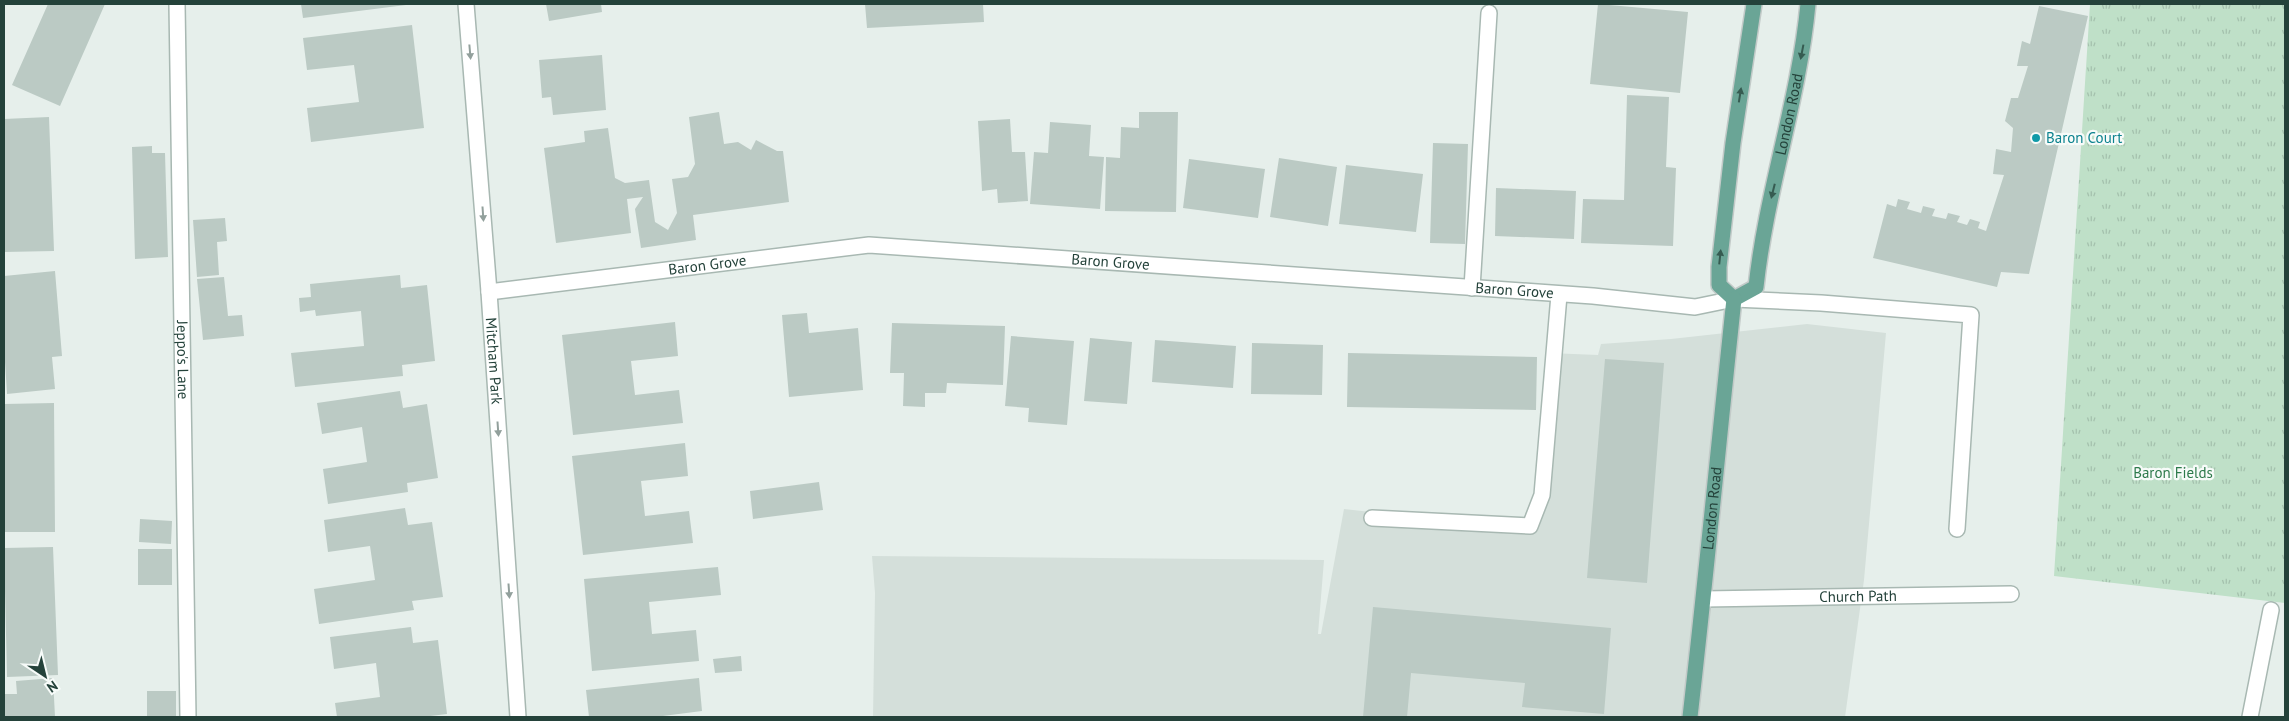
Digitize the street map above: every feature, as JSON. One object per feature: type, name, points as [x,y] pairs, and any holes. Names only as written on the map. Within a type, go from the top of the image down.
[{"type":"main road","points":[[1734,299],[1719,285],[1719,267],[1733,143],[1754,4]]},
{"type":"main road","name":"London Road","points":[[1690,717],[1704,599],[1724,380],[1734,299],[1756,287],[1766,217],[1785,143],[1807,30],[1808,4]]},
{"type":"street","name":"Jeppo's Lane","points":[[177,4],[188,717]]},
{"type":"street","name":"Mitcham Park","points":[[466,4],[489,292],[518,717]]},
{"type":"street","points":[[1472,288],[1489,13]]},
{"type":"street","name":"Baron Grove","points":[[489,292],[869,245],[1472,288],[1695,307],[1734,299],[1821,303],[1971,315],[1957,529]]},
{"type":"street","points":[[1372,518],[1530,526],[1542,494],[1559,295]]},
{"type":"street","name":"Church Path","points":[[1704,599],[2011,594]]},
{"type":"street","points":[[2250,717],[2271,610]]},
{"type":"shaded area","points":[[1807,324],[1886,333],[1864,580],[1845,717],[873,717],[875,593],[872,556],[1324,560],[1318,634],[1321,634],[1344,509],[1531,530],[1549,353],[1598,355],[1601,344],[1671,339]]},
{"type":"green space","name":"Baron Fields","points":[[2090,4],[2285,4],[2285,603],[2054,576]]},
{"type":"building","points":[[48,4],[105,4],[60,106],[12,85]]},
{"type":"building","points":[[301,4],[406,4],[406,5],[303,18]]},
{"type":"building","points":[[546,4],[601,4],[602,12],[549,21]]},
{"type":"building","points":[[865,4],[983,4],[984,22],[867,28]]},
{"type":"building","points":[[1598,4],[1688,12],[1680,93],[1590,84]]},
{"type":"building","name":"Baron Court","points":[[2039,6],[2088,16],[2029,274],[2001,272],[1997,287],[1873,258],[1887,204],[1896,207],[1898,199],[1910,202],[1907,209],[1921,213],[1923,206],[1935,209],[1932,216],[1946,219],[1948,213],[1960,216],[1957,222],[1967,225],[1970,219],[1980,222],[1978,228],[1986,231],[2004,175],[1993,174],[1996,149],[2011,152],[2013,128],[2005,121],[2011,98],[2018,98],[2028,66],[2017,66],[2022,41],[2030,44]]},
{"type":"building","points":[[412,25],[424,128],[311,142],[307,108],[359,102],[354,65],[307,70],[303,38]]},
{"type":"building","points":[[602,55],[606,110],[553,115],[551,97],[542,98],[539,60]]},
{"type":"building","points":[[1627,95],[1669,97],[1666,167],[1676,168],[1673,246],[1581,243],[1583,199],[1624,200]]},
{"type":"building","points":[[719,112],[724,144],[738,142],[751,150],[756,140],[777,151],[783,151],[789,202],[693,215],[696,240],[641,248],[635,209],[643,197],[627,199],[631,233],[556,243],[544,148],[585,142],[584,131],[608,128],[615,178],[625,183],[649,180],[655,222],[668,230],[677,213],[672,179],[688,177],[695,164],[689,117]]},
{"type":"building","points":[[1139,112],[1178,112],[1176,212],[1105,211],[1106,157],[1120,158],[1121,127],[1139,128]]},
{"type":"building","points":[[49,117],[54,251],[4,252],[4,119]]},
{"type":"building","points":[[1010,119],[1012,152],[1025,152],[1028,201],[998,203],[997,189],[982,191],[978,121]]},
{"type":"building","points":[[1050,122],[1091,125],[1089,156],[1104,157],[1100,209],[1030,204],[1034,152],[1048,153]]},
{"type":"building","points":[[1433,143],[1468,144],[1465,244],[1430,243]]},
{"type":"building","points":[[152,146],[152,153],[165,153],[168,257],[135,259],[132,147]]},
{"type":"building","points":[[1279,158],[1337,167],[1328,226],[1270,217]]},
{"type":"building","points":[[1189,159],[1265,169],[1258,218],[1183,208]]},
{"type":"building","points":[[1346,165],[1423,174],[1416,232],[1339,224]]},
{"type":"building","points":[[1496,188],[1576,191],[1574,239],[1495,236]]},
{"type":"building","points":[[225,218],[227,241],[217,242],[219,275],[197,277],[193,220]]},
{"type":"building","points":[[55,271],[62,356],[52,357],[55,389],[7,394],[4,346],[4,276]]},
{"type":"building","points":[[400,275],[401,288],[427,285],[435,361],[402,365],[403,376],[295,387],[291,353],[364,346],[361,311],[316,316],[315,310],[300,312],[299,298],[311,297],[310,284]]},
{"type":"building","points":[[224,277],[228,316],[242,315],[244,336],[203,340],[197,279]]},
{"type":"building","points":[[807,313],[809,333],[858,328],[863,390],[789,397],[782,315]]},
{"type":"building","points":[[675,322],[678,356],[631,361],[635,395],[679,390],[683,423],[573,435],[562,335]]},
{"type":"building","points":[[892,323],[1005,326],[1003,385],[947,383],[946,393],[925,393],[925,407],[903,406],[904,373],[890,373]]},
{"type":"building","points":[[1011,336],[1074,341],[1067,425],[1028,422],[1029,408],[1005,406]]},
{"type":"building","points":[[1090,338],[1132,342],[1127,404],[1084,401]]},
{"type":"building","points":[[1155,340],[1236,346],[1233,388],[1152,382]]},
{"type":"building","points":[[1252,343],[1323,345],[1322,395],[1251,394]]},
{"type":"building","points":[[1348,353],[1537,357],[1536,410],[1347,407]]},
{"type":"building","points":[[1605,359],[1664,363],[1647,583],[1587,578]]},
{"type":"building","points":[[400,391],[403,408],[427,404],[438,478],[407,483],[408,492],[328,504],[323,469],[367,462],[362,427],[322,434],[317,403]]},
{"type":"building","points":[[54,403],[55,532],[4,532],[4,404]]},
{"type":"building","points":[[685,443],[688,476],[641,481],[645,516],[689,511],[693,543],[583,555],[572,456]]},
{"type":"building","points":[[819,482],[823,510],[753,519],[750,491]]},
{"type":"building","points":[[405,508],[408,525],[432,522],[443,597],[412,601],[414,610],[319,624],[314,589],[375,580],[370,546],[328,552],[324,520]]},
{"type":"building","points":[[140,519],[172,521],[171,544],[139,542]]},
{"type":"building","points":[[53,547],[58,675],[7,677],[4,548]]},
{"type":"building","points":[[138,549],[172,549],[172,585],[138,585]]},
{"type":"building","points":[[718,567],[721,595],[649,602],[652,634],[696,630],[699,661],[592,671],[584,579]]},
{"type":"building","points":[[1373,607],[1611,628],[1604,714],[1522,707],[1525,683],[1411,673],[1407,717],[1363,717]]},
{"type":"building","points":[[411,627],[413,643],[438,640],[447,714],[422,717],[337,717],[335,703],[380,697],[376,663],[334,669],[330,637]]},
{"type":"building","points":[[741,656],[742,671],[715,673],[713,659]]},
{"type":"building","points":[[53,678],[55,717],[4,717],[4,694],[17,694],[16,681]]},
{"type":"building","points":[[699,678],[702,711],[655,717],[589,717],[586,690]]},
{"type":"building","points":[[147,691],[176,691],[176,717],[147,717]]},
{"type":"place","name":"Baron Court","points":[[2036,138]]}]
